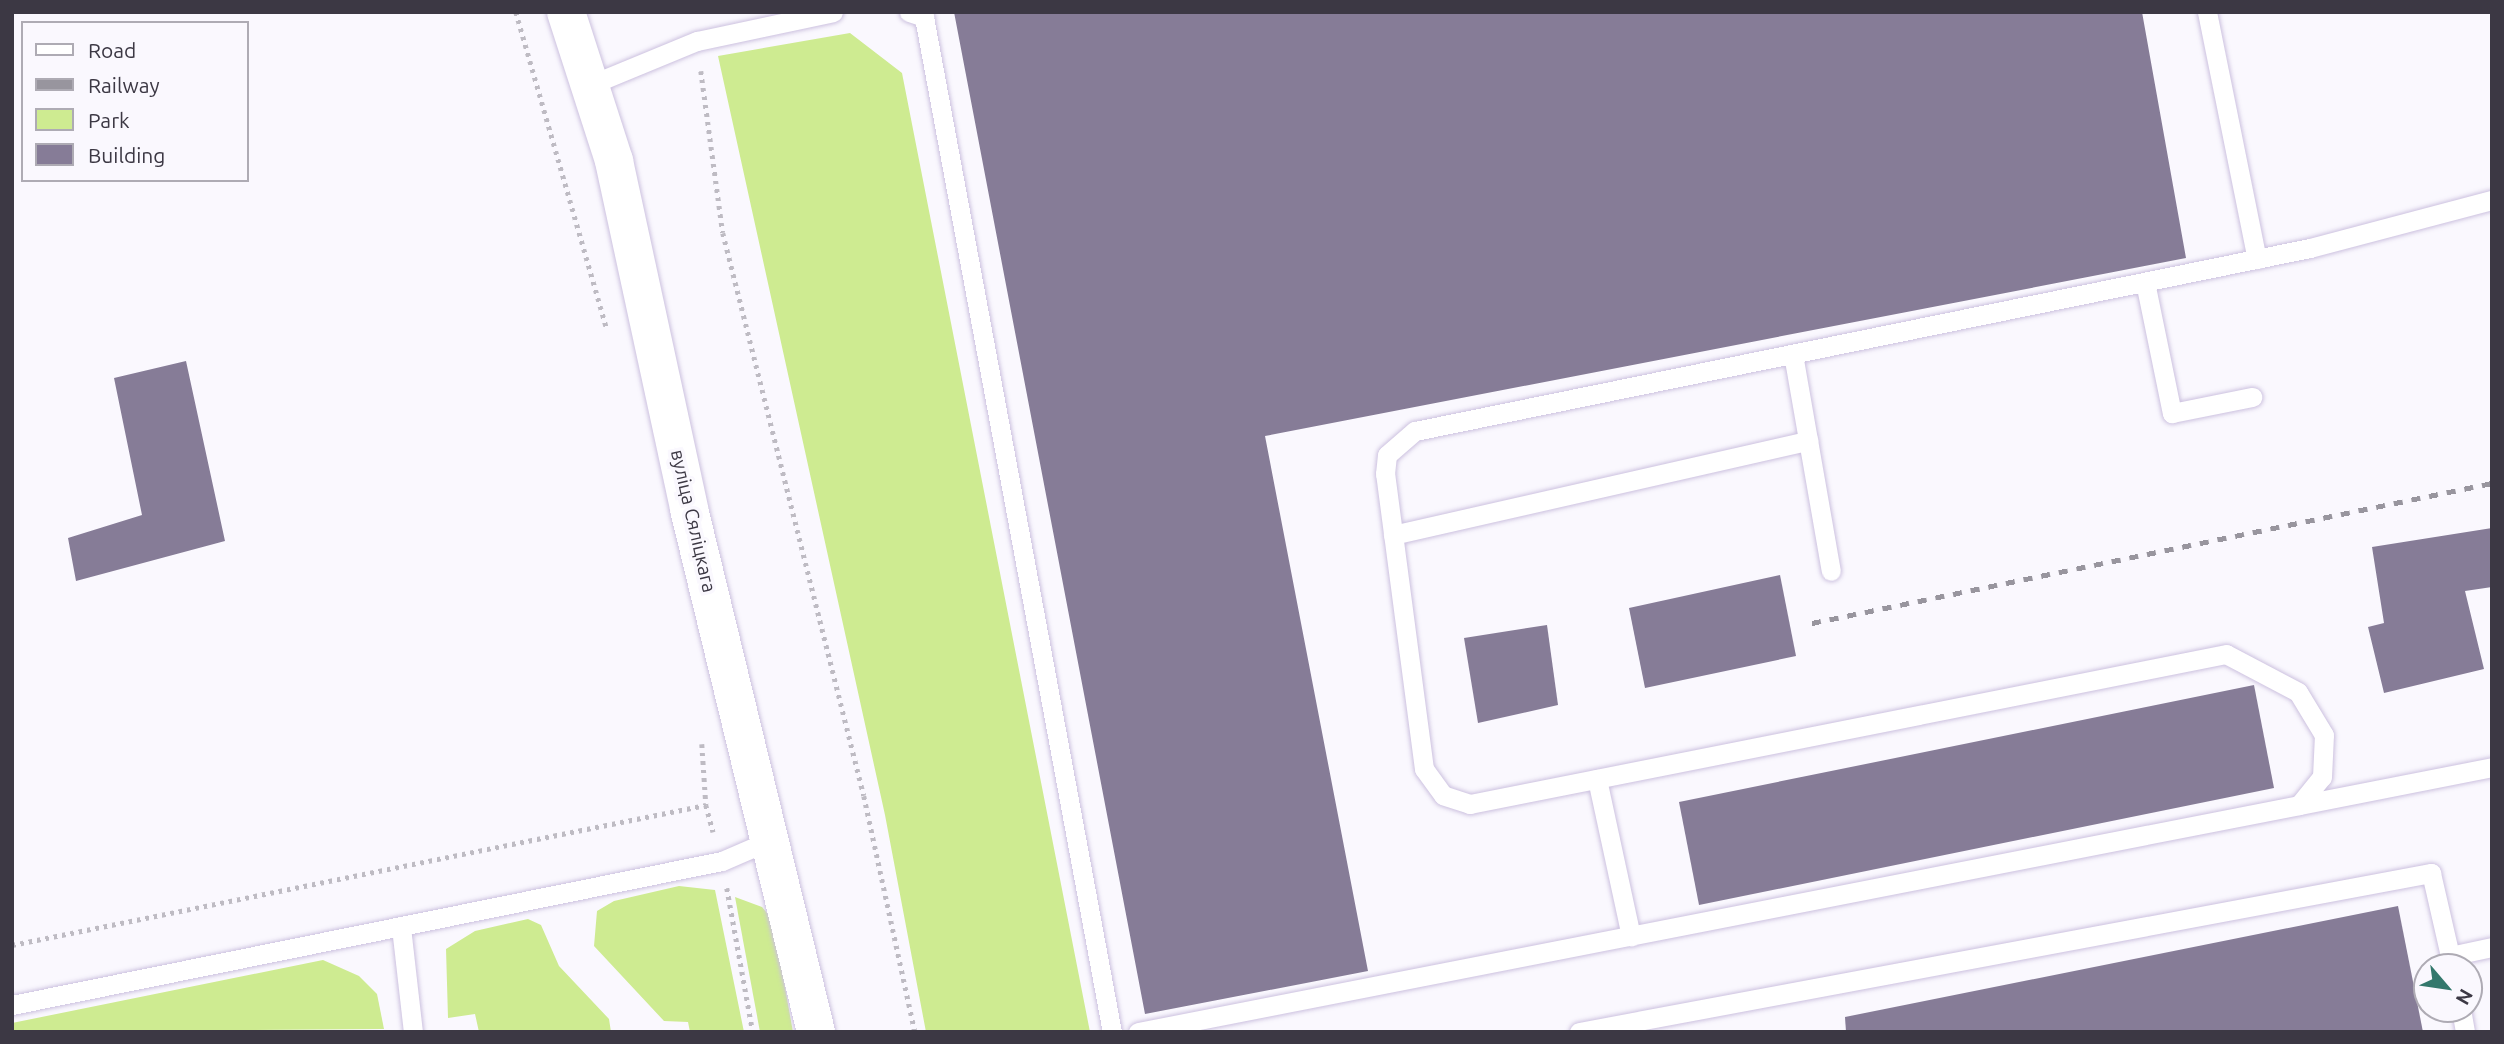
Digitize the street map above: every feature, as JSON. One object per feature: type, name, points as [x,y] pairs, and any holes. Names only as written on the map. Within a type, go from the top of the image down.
[{"type":"main road","name":"вуліца Сяліцкага","points":[[566,12],[614,161],[689,509],[773,839],[816,1032]]},
{"type":"lane","points":[[590,85],[697,41],[833,12]]},
{"type":"lane","points":[[909,12],[924,17],[1112,1032]]},
{"type":"lane","points":[[2207,12],[2257,259]]},
{"type":"lane","points":[[2299,806],[2322,777],[2324,735],[2298,692],[2227,654],[1470,804],[1443,795],[1424,769],[1393,535],[1387,455],[1415,431],[2257,259],[2492,200]]},
{"type":"lane","points":[[2145,282],[2172,413],[2252,397]]},
{"type":"lane","points":[[1793,354],[1831,571]]},
{"type":"lane","points":[[1393,535],[1808,441]]},
{"type":"lane","points":[[1138,1032],[2492,767]]},
{"type":"lane","points":[[1597,779],[1631,936]]},
{"type":"lane","points":[[12,1005],[722,861],[773,839]]},
{"type":"lane","points":[[1579,1032],[2431,873],[2449,953]]},
{"type":"lane","points":[[401,927],[413,1032]]},
{"type":"lane","points":[[2474,953],[2492,947]]},
{"type":"path","points":[[516,12],[609,339]]},
{"type":"path","points":[[697,41],[723,233],[864,796],[915,1032]]},
{"type":"path","points":[[700,732],[706,805],[722,861],[753,1032]]},
{"type":"path","points":[[12,945],[706,805]]},
{"type":"green space","points":[[850,33],[902,73],[1090,1032],[926,1032],[885,815],[718,56]]},
{"type":"green space","points":[[679,886],[715,890],[744,1032],[690,1032],[688,1022],[664,1021],[594,946],[597,911],[614,901]]},
{"type":"green space","points":[[735,897],[762,907],[773,920],[793,1032],[760,1032]]},
{"type":"green space","points":[[528,919],[541,925],[559,966],[609,1019],[611,1032],[479,1032],[475,1014],[448,1018],[446,949],[475,931]]},
{"type":"green space","points":[[323,960],[359,976],[377,994],[384,1029],[12,1032],[12,1023]]},
{"type":"building","points":[[954,12],[2142,12],[2186,258],[1265,436],[1368,971],[1145,1014]]},
{"type":"building","points":[[186,361],[225,541],[76,581],[68,538],[142,515],[114,378]]},
{"type":"building","points":[[2492,528],[2492,587],[2465,591],[2484,669],[2384,693],[2368,627],[2384,623],[2372,547]]},
{"type":"building","points":[[1780,575],[1796,656],[1645,688],[1629,608]]},
{"type":"building","points":[[1547,625],[1558,705],[1478,723],[1464,638]]},
{"type":"building","points":[[2254,685],[2274,788],[1699,905],[1679,802]]},
{"type":"building","points":[[2398,906],[2413,982],[2413,1023],[2421,1023],[2423,1032],[1846,1032],[1845,1017]]},
{"type":"railway","points":[[1812,623],[2492,483]]}]
